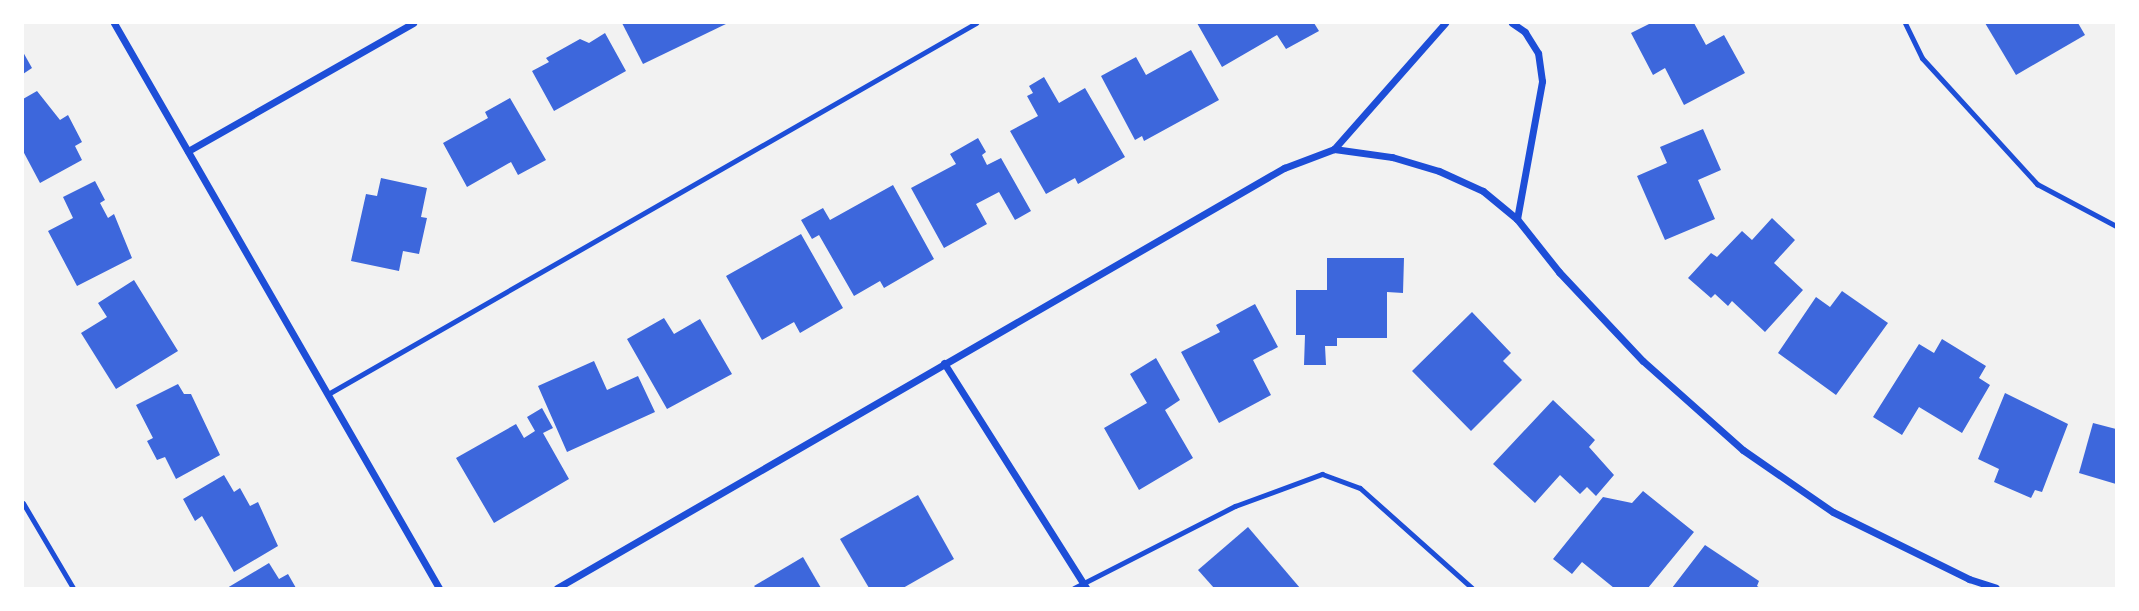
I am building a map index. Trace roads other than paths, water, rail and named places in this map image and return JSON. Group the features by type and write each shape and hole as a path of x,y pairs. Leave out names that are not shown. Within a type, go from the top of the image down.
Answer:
{"street":[{"path":"114,23 439,588"},
{"path":"188,151 412,23"},
{"path":"557,588 1284,168 1334,149 1446,23"},
{"path":"1512,23 1525,32 1538,53 1542,81 1517,219"},
{"path":"1334,149 1392,157 1439,171 1483,191 1517,219 1559,272 1643,361 1744,450 1833,512 1969,579 1996,588"},
{"path":"944,363 1085,586"}],"lane":[{"path":"328,394 976,23"},
{"path":"1905,23 1922,58 2037,184 2116,226"},
{"path":"1074,588 1085,586 1235,506 1322,474 1360,488 1472,588"},
{"path":"23,503 73,588"}]}
